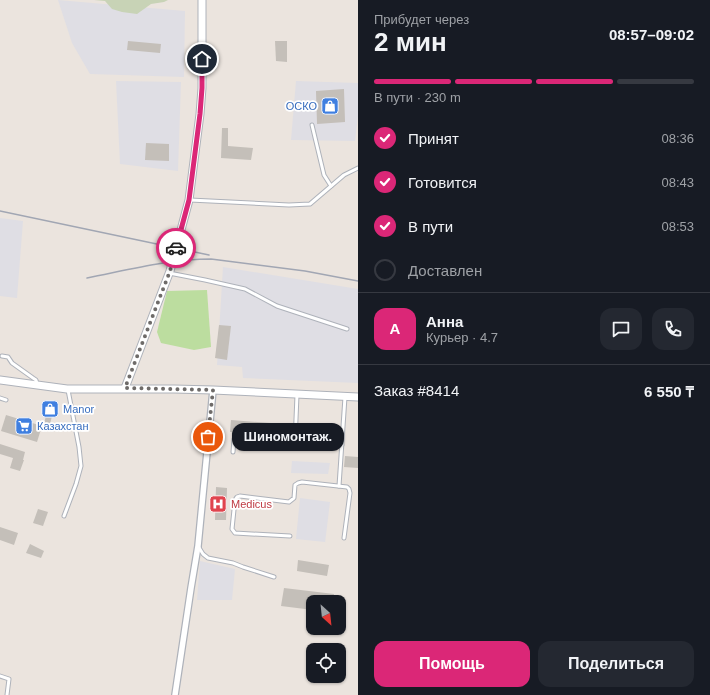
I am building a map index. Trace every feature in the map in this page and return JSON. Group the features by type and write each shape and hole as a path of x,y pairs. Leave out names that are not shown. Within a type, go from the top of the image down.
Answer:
{"street":[{"path":"125,388 169,274 189,200 202,94 202,0"},
{"path":"0,380 68,389 125,388 213,390 358,397"},
{"path":"175,695 198,546 213,390"}],"lane":[{"path":"312,125 324,175 331,186"},
{"path":"189,200 289,205 310,204 344,175 358,168"},
{"path":"169,274 245,289 277,306 348,329"},
{"path":"2,356 8,357 12,363 36,380 38,385"},
{"path":"64,516 81,466 68,389"},
{"path":"294,443 297,394"},
{"path":"339,486 345,397"},
{"path":"0,398 6,400"},
{"path":"233,452 234,439 342,445"},
{"path":"290,536 236,533 233,531 235,500 237,497 240,496 289,502 294,498 295,486 298,483 302,482 347,487 350,493 344,538"},
{"path":"198,546 203,554 208,558 233,563 274,577"},
{"path":"0,676 8,678 9,680 7,695"}],"shaded area":[{"path":"58,0 185,11 184,77 90,74 72,43"},
{"path":"116,81 181,82 178,171 120,164"},
{"path":"296,81 358,83 358,116 355,141 291,140"},
{"path":"0,218 23,221 17,298 0,296"},
{"path":"223,267 358,289 358,383 243,378 242,367 217,365"},
{"path":"292,461 330,463 328,474 291,473"},
{"path":"300,498 330,502 325,543 296,539"},
{"path":"200,561 235,569 232,600 197,600"}],"green space":[{"path":"94,0 168,0 151,4 137,14 112,9 105,1"},
{"path":"207,290 211,347 194,350 161,343 157,332 167,291"}],"building":[{"path":"128,41 161,44 160,53 127,50"},
{"path":"275,41 287,41 287,62 276,61"},
{"name":"ОСКО","path":"344,89 345,122 317,124 316,91"},
{"path":"222,128 228,128 228,146 253,148 251,160 221,158"},
{"path":"146,143 169,144 169,161 145,160"},
{"path":"219,325 231,326 227,360 215,358"},
{"path":"50,402 55,404 50,424 44,423"},
{"path":"6,415 42,426 37,442 1,431"},
{"path":"231,420 271,423 270,434 230,432"},
{"path":"306,424 340,426 339,437 305,435"},
{"path":"0,444 25,452 20,471 10,468 13,458 0,454"},
{"path":"345,456 358,457 358,468 344,467"},
{"name":"Medicus","path":"216,487 227,488 226,520 215,520"},
{"path":"38,509 48,512 43,526 33,523"},
{"path":"0,527 18,533 14,545 0,540"},
{"path":"30,544 44,551 41,558 26,553"},
{"path":"298,560 329,565 327,576 297,571"},
{"path":"284,588 334,594 306,595 306,609 281,606"}],"railway":[{"path":"0,211 209,255"},
{"path":"87,278 165,263 196,259 211,259 305,271 358,281"}],"way so far":[{"path":"176,248 170,271 125,388 213,390 208,437"}],"place":[{"name":"ОСКО","path":"330,106"},
{"name":"Manor","path":"50,409"},
{"name":"Казахстан","path":"24,426"},
{"name":"Шиномонтаж.","path":"208,437"},
{"name":"Medicus","path":"218,504"}],"route":[{"path":"176,248 189,200 200,114 202,59"}]}
